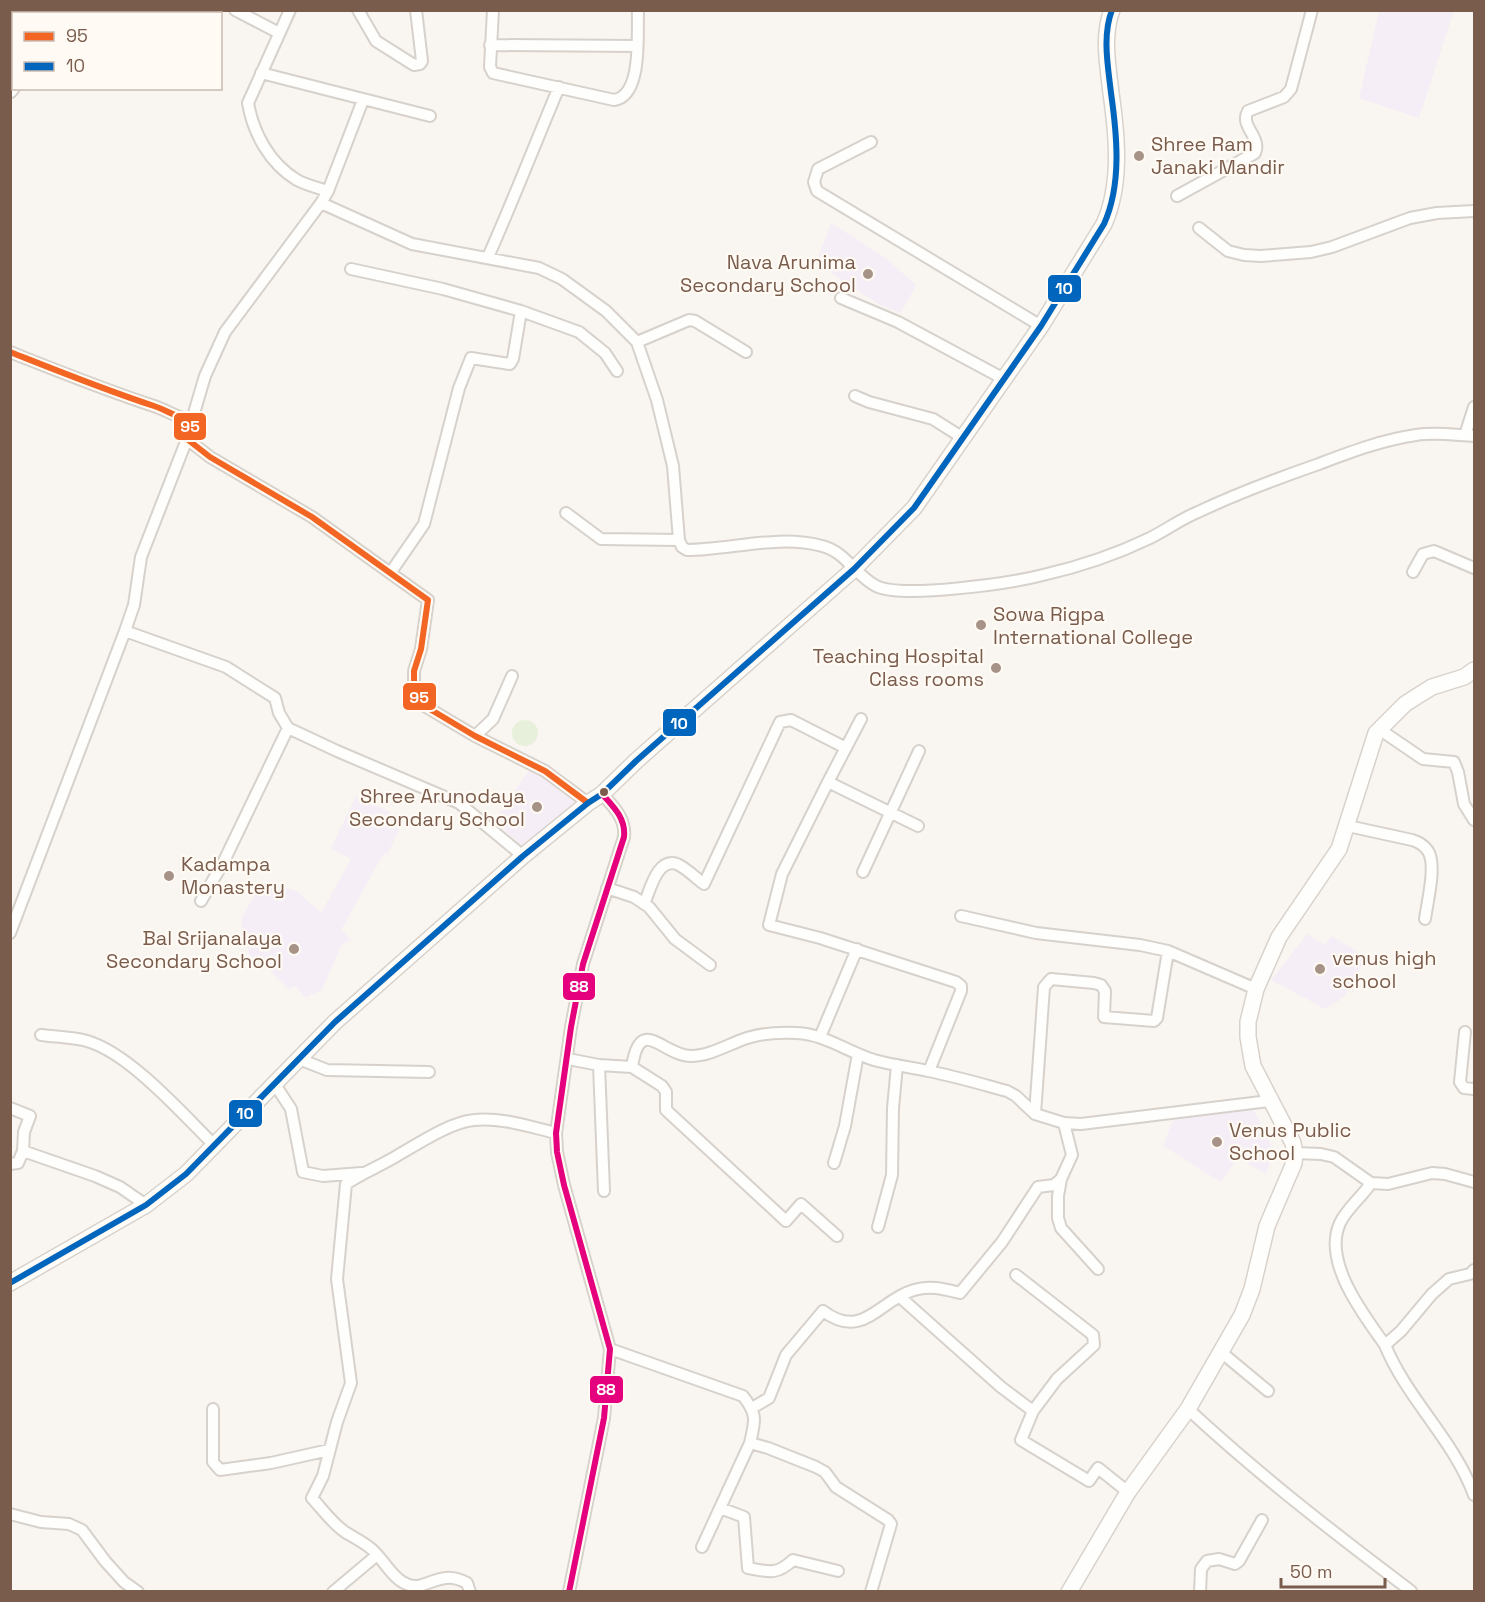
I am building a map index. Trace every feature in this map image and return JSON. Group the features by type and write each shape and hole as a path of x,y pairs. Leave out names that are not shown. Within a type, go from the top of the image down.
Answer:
{"main road":[{"path":"10,1283 146,1205 186,1174 335,1022 523,856 602,794 636,760 854,569 914,508 1041,326 1104,224 1110,210 1116,177 1107,44 1112,10"},
{"path":"1069,1592 1128,1492 1188,1408 1248,1302 1267,1226 1293,1163 1295,1153 1293,1143 1269,1101 1253,1066 1249,1051 1248,1022 1256,989 1279,937 1339,849 1348,826 1371,742 1379,729 1419,694 1474,671"}],"street":[{"path":"235,10 279,33"},
{"path":"290,10 248,103 255,133 273,159 297,180 328,191"},
{"path":"358,10 376,41 414,65 422,62 416,10"},
{"path":"493,10 490,45 490,67 493,73 614,100 621,99 635,76 638,10"},
{"path":"1177,196 1255,153 1257,141 1245,116 1248,111 1284,97 1291,89 1312,10"},
{"path":"490,45 637,46"},
{"path":"261,73 430,116"},
{"path":"488,257 524,176 529,158 559,87"},
{"path":"10,933 125,631 134,605 141,557 187,439 205,376 225,332 328,191 363,100"},
{"path":"871,142 818,168 814,182 817,191 1041,326"},
{"path":"321,203 412,244 538,268 562,279 606,311 638,342 657,400 673,466 679,540 682,547 687,550 756,543 801,543 823,546 842,554 854,569 876,586 888,589 923,590 995,585 1043,575 1115,552 1265,482 1358,450 1416,435 1450,433 1470,435 1474,407"},
{"path":"1199,228 1228,251 1261,256 1311,252 1332,247 1410,218 1437,213 1474,211"},
{"path":"351,269 443,289 522,310 579,332 605,353 617,371"},
{"path":"841,298 898,322 1004,379"},
{"path":"391,572 424,524 459,388 471,358 510,364 513,359 522,310"},
{"path":"638,342 689,320 695,321 746,352"},
{"path":"10,352 166,410 177,418 192,420"},
{"path":"855,396 933,419 963,438"},
{"path":"187,439 210,457 312,517 428,600 421,649 414,671 414,685 423,705 475,736 545,771 588,803"},
{"path":"566,513 601,539 679,540"},
{"path":"1413,572 1422,554 1434,551 1474,568"},
{"path":"125,631 226,667 275,698 279,713 288,728 459,803 523,856"},
{"path":"475,736 493,719 512,676"},
{"path":"861,719 782,874 769,925 857,949 956,982 961,986 929,1071"},
{"path":"644,904 660,868 667,864 676,864 704,884 780,722 791,720 846,748"},
{"path":"201,902 224,861 288,728"},
{"path":"1379,729 1423,759 1454,762 1458,771 1464,804 1474,820"},
{"path":"863,872 919,751"},
{"path":"828,782 918,826"},
{"path":"569,1592 604,1418 610,1349 564,1185 557,1152 556,1133 583,964 624,837 625,829 618,810 602,794"},
{"path":"1348,826 1412,840 1421,843 1429,852 1432,866 1425,920"},
{"path":"607,888 634,897 644,904 675,939 710,965"},
{"path":"961,916 1036,933 1140,945 1168,951 1256,989"},
{"path":"819,1037 857,949"},
{"path":"1035,1114 1046,982 1051,979 1101,985 1105,991 1104,1017 1154,1021 1157,1018 1168,951"},
{"path":"1465,1032 1460,1082 1464,1088 1474,1089"},
{"path":"632,1066 634,1050 644,1039 655,1040 677,1053 689,1056 702,1055 763,1034 800,1033 819,1037 858,1054 897,1065 1007,1091 1016,1096 1035,1114 1064,1123 1106,1122 1269,1101"},
{"path":"41,1035 87,1041 102,1047 146,1077 214,1145"},
{"path":"834,1163 845,1126 858,1054"},
{"path":"299,1059 327,1070 429,1072"},
{"path":"568,1059 599,1065 632,1066 662,1086 666,1092 666,1110 786,1221 801,1204 837,1236"},
{"path":"599,1065 604,1191"},
{"path":"878,1227 892,1175 893,1108 897,1065"},
{"path":"274,1083 291,1109 303,1172 323,1176 362,1173"},
{"path":"10,1108 30,1116 24,1132 23,1151 18,1163 10,1164"},
{"path":"470,1592 467,1583 458,1578 446,1577 415,1586 399,1580 370,1547 345,1532 312,1498 323,1476 337,1422 351,1383 337,1279 346,1184 432,1135 472,1119 500,1120 556,1133"},
{"path":"1064,1123 1072,1155 1061,1179 1058,1209 1061,1228 1098,1269"},
{"path":"23,1151 95,1176 120,1187 146,1205"},
{"path":"1295,1153 1334,1157 1371,1183 1388,1184 1432,1173 1474,1182"},
{"path":"752,1408 769,1398 786,1355 823,1311 834,1320 843,1323 862,1320 912,1290 933,1287 960,1293 1002,1242 1038,1187 1054,1185 1061,1179"},
{"path":"1371,1183 1340,1222 1336,1233 1335,1250 1339,1265 1354,1298 1385,1345 1394,1365 1460,1461 1474,1496"},
{"path":"1385,1345 1449,1279 1470,1274 1474,1270"},
{"path":"1016,1275 1093,1335 1095,1340 1094,1345 1058,1379 1033,1411 1021,1440 1089,1481 1098,1468 1128,1492"},
{"path":"900,1297 1000,1387 1033,1411"},
{"path":"610,1349 729,1390 743,1396 752,1408 755,1419 750,1443 702,1547"},
{"path":"1221,1352 1268,1391"},
{"path":"1188,1408 1221,1439 1335,1534 1411,1591"},
{"path":"213,1409 213,1462 220,1470 271,1463 330,1450"},
{"path":"750,1443 768,1448 825,1472 836,1487 888,1520 891,1524 871,1592"},
{"path":"720,1508 744,1516 748,1568 777,1571 793,1560 838,1571"},
{"path":"10,1514 41,1522 69,1524 82,1530 124,1582 138,1592"},
{"path":"1200,1592 1201,1569 1207,1561 1219,1558 1235,1564 1262,1520"},
{"path":"333,1592 377,1555"}],"shaded area":[{"path":"1379,11 1454,11 1419,118 1359,98"},
{"name":"Nava Arunima Secondary School","path":"831,223 887,259 916,285 901,313 880,305 816,263"},
{"name":"Shree Arunodaya Secondary School","path":"532,766 576,800 528,851 494,821"},
{"name":"Bal Srijanalaya Secondary School","path":"356,796 404,819 387,855 384,853 341,930 351,940 342,944 322,990 307,997 314,1006 295,986 288,989 249,954 241,920 261,882 297,891 321,913 351,859 331,848"},
{"name":"venus high school","path":"1307,934 1324,945 1332,936 1366,957 1343,998 1325,1009 1271,980"},
{"name":"Venus Public School","path":"1252,1107 1274,1151 1266,1174 1238,1158 1221,1182 1163,1146 1174,1117"}],"green space":[{"path":"525,720 535,723 538,733 535,743 525,746 515,743 512,733 515,723"}],"transit line":[{"name":"10","path":"10,1283 146,1205 186,1174 335,1022 523,856 602,794 636,761 854,569 914,508 1041,326 1104,224 1110,209 1116,176 1115,126 1107,51 1107,30 1112,10"},
{"name":"95","path":"10,352 192,420 187,439 210,457 312,517 428,600 421,649 414,671 414,685 423,705 475,736 545,771 588,803"},
{"name":"88","path":"569,1592 604,1418 610,1349 564,1185 557,1152 556,1133 571,1027 583,964 624,837 621,819 602,794"}],"place":[{"name":"Shree Ram Janaki Mandir","path":"1139,156"},
{"name":"Nava Arunima Secondary School","path":"868,274"},
{"name":"Sowa Rigpa International College","path":"981,625"},
{"name":"Teaching Hospital Class rooms","path":"996,668"},
{"name":"Shree Arunodaya Secondary School","path":"537,807"},
{"name":"Kadampa Monastery","path":"169,876"},
{"name":"Bal Srijanalaya Secondary School","path":"294,949"},
{"name":"venus high school","path":"1320,969"},
{"name":"Venus Public School","path":"1217,1142"}]}
